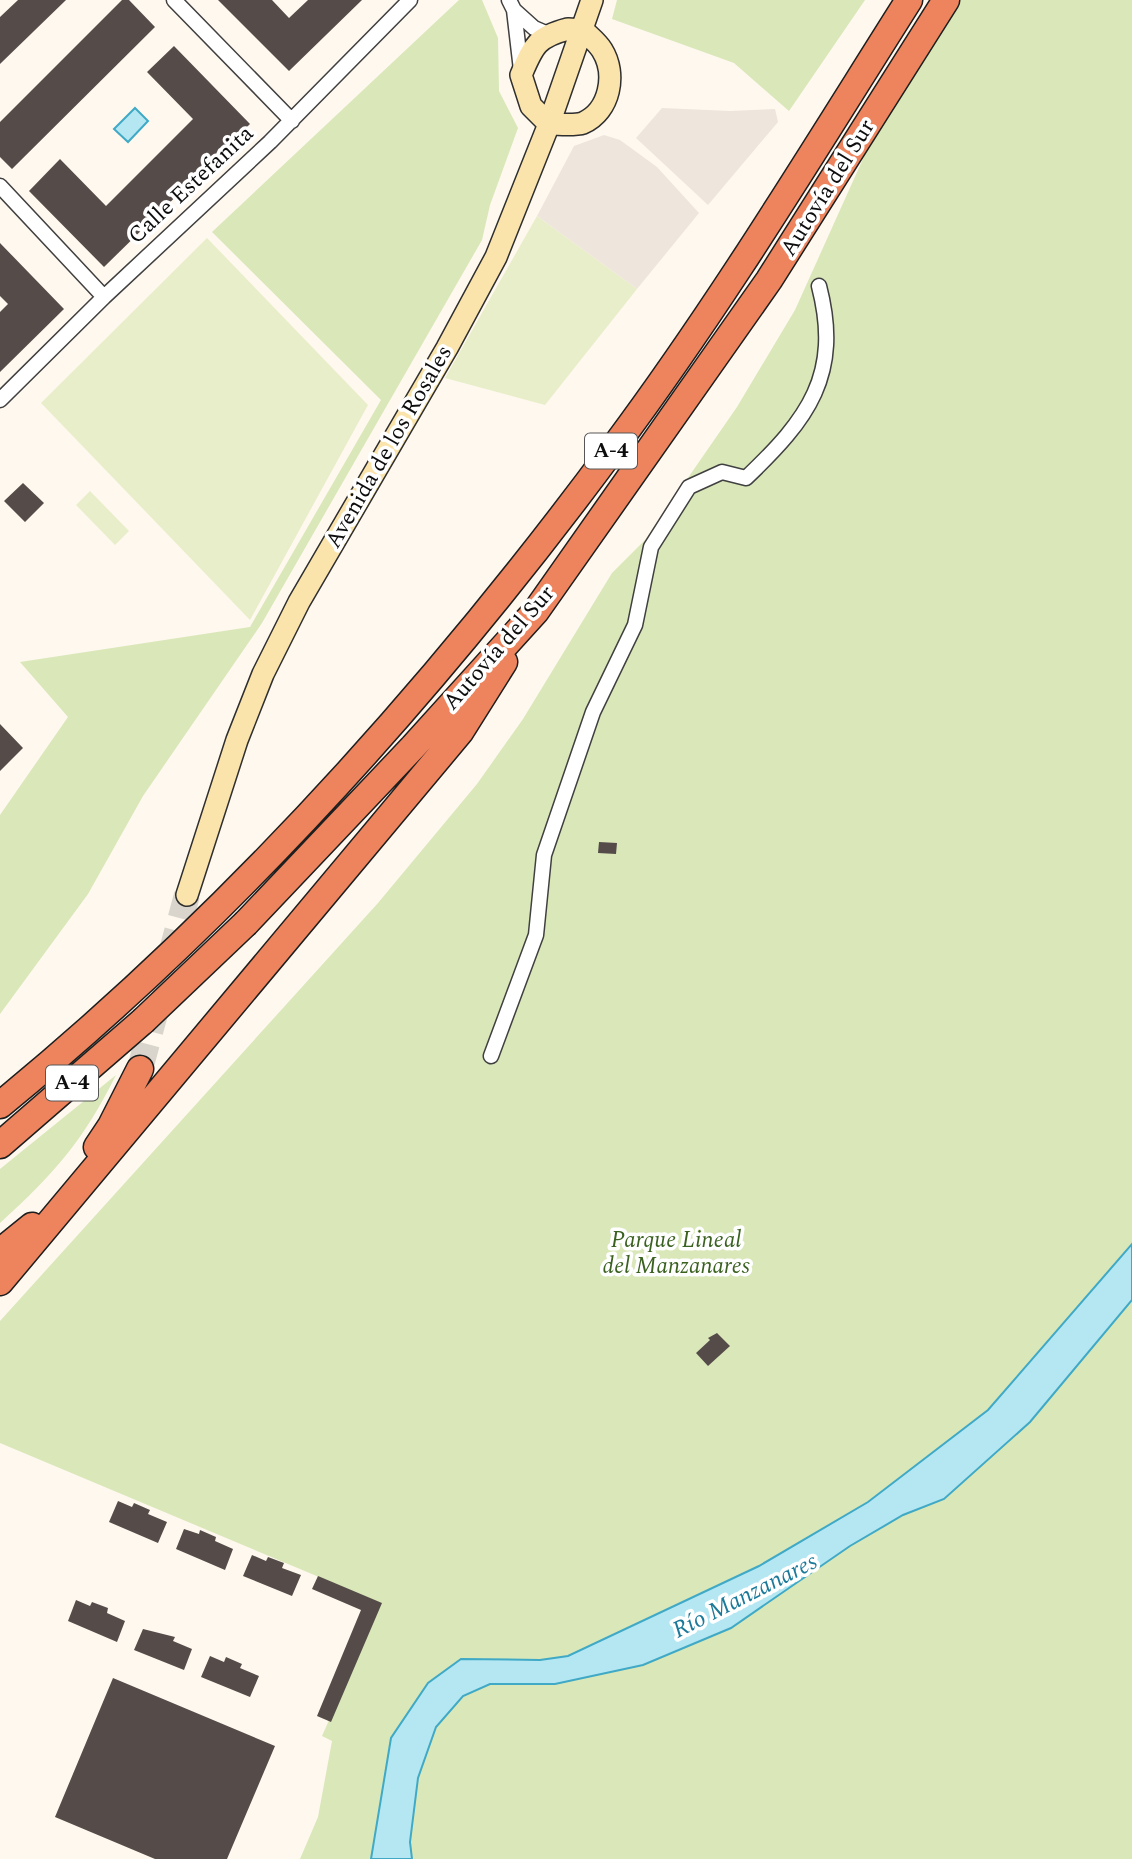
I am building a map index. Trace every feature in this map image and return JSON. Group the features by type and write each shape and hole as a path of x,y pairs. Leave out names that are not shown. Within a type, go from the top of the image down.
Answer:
{"highway":[{"name":"Autovía del Sur","path":"0,1105 129,993 261,863 456,648 618,443 755,242 909,0"},
{"name":"Autovía del Sur","path":"0,1145 143,1021 246,923 537,611 769,280 946,0"},
{"path":"0,1282 460,732 537,611"},
{"path":"0,1265 89,1158 111,1126 140,1069"},
{"path":"0,1252 36,1222"}],"street":[{"path":"174,0 292,121"},
{"name":"Calle Estefanita","path":"0,400 104,297 292,121 410,0"},
{"name":"Avenida de los Rosales","path":"187,895 237,740 263,674 299,602 447,348 496,257 550,124 592,0"},
{"path":"511,5 534,29 548,34"},
{"path":"511,5 521,75 531,107 550,124 581,124 598,112 609,93 610,71 604,53 583,30 568,29 548,34 533,46 521,75"},
{"path":"0,186 104,297"},
{"path":"491,1056 536,935 544,855 593,712 635,625 651,547 689,487 722,472 746,478 783,443 807,406 822,380 827,321 818,286"}],"green space":[{"path":"459,0 482,0 498,38 499,91 518,128 490,205 482,240 262,623 143,796 88,894 0,1014 0,815 68,717 20,662 250,627 381,400 212,232"},
{"path":"617,0 865,0 789,111 734,63 612,19"},
{"name":"Parque Lineal del Manzanares","path":"955,0 1132,0 1132,1859 300,1859 318,1817 332,1741 322,1736 381,1603 0,1443 0,1321 378,903 477,784 523,719 612,573 645,540 737,407 795,310 867,150"},
{"path":"537,216 637,289 545,405 445,378"},
{"path":"207,238 368,405 250,620 41,403"},
{"path":"90,491 129,531 115,545 76,505"},
{"path":"116,1075 92,1119 66,1155 37,1188 0,1223 0,1169"}],"shaded area":[{"path":"662,108 730,111 775,109 778,122 708,205 636,138"},
{"path":"604,135 620,140 657,167 699,213 637,289 537,216 574,146"}],"water":[{"path":"135,108 148,121 128,142 114,129"},
{"name":"Río Manzanares","path":"1132,1244 1132,1300 1030,1422 944,1499 903,1515 850,1546 731,1628 643,1665 555,1684 490,1684 463,1696 436,1727 418,1778 410,1842 412,1859 371,1859 391,1738 428,1683 461,1659 540,1660 568,1656 759,1566 868,1502 988,1410"}],"building":[{"path":"18,0 66,0 0,64 0,17"},
{"path":"122,0 129,0 155,27 12,169 0,157 0,122"},
{"path":"218,0 272,0 289,18 308,0 362,0 289,71"},
{"path":"174,46 250,124 104,267 29,191 60,159 106,206 193,119 147,72"},
{"path":"0,243 64,309 0,372 0,312 8,304 0,296"},
{"path":"23,483 44,503 25,522 4,501"},
{"path":"0,724 23,748 0,771"},
{"path":"599,842 617,843 616,854 598,853"},
{"path":"717,1333 730,1346 708,1366 696,1353 710,1340 708,1338"},
{"path":"118,1501 132,1507 134,1503 150,1510 148,1514 167,1522 158,1543 109,1522"},
{"path":"184,1529 199,1534 200,1530 233,1549 225,1570 176,1549"},
{"path":"252,1555 266,1561 268,1557 284,1563 282,1568 301,1575 292,1596 243,1576"},
{"path":"318,1576 382,1603 331,1722 317,1716 361,1610 312,1589"},
{"path":"76,1600 90,1606 92,1602 108,1608 107,1613 125,1621 117,1642 68,1621"},
{"path":"143,1629 175,1637 173,1641 192,1649 184,1670 134,1650"},
{"path":"210,1656 224,1662 226,1657 242,1664 240,1668 259,1676 250,1697 201,1677"},
{"path":"113,1678 275,1746 227,1859 155,1859 55,1817"}],"tunnel":[{"path":"140,1069 187,895"}]}
